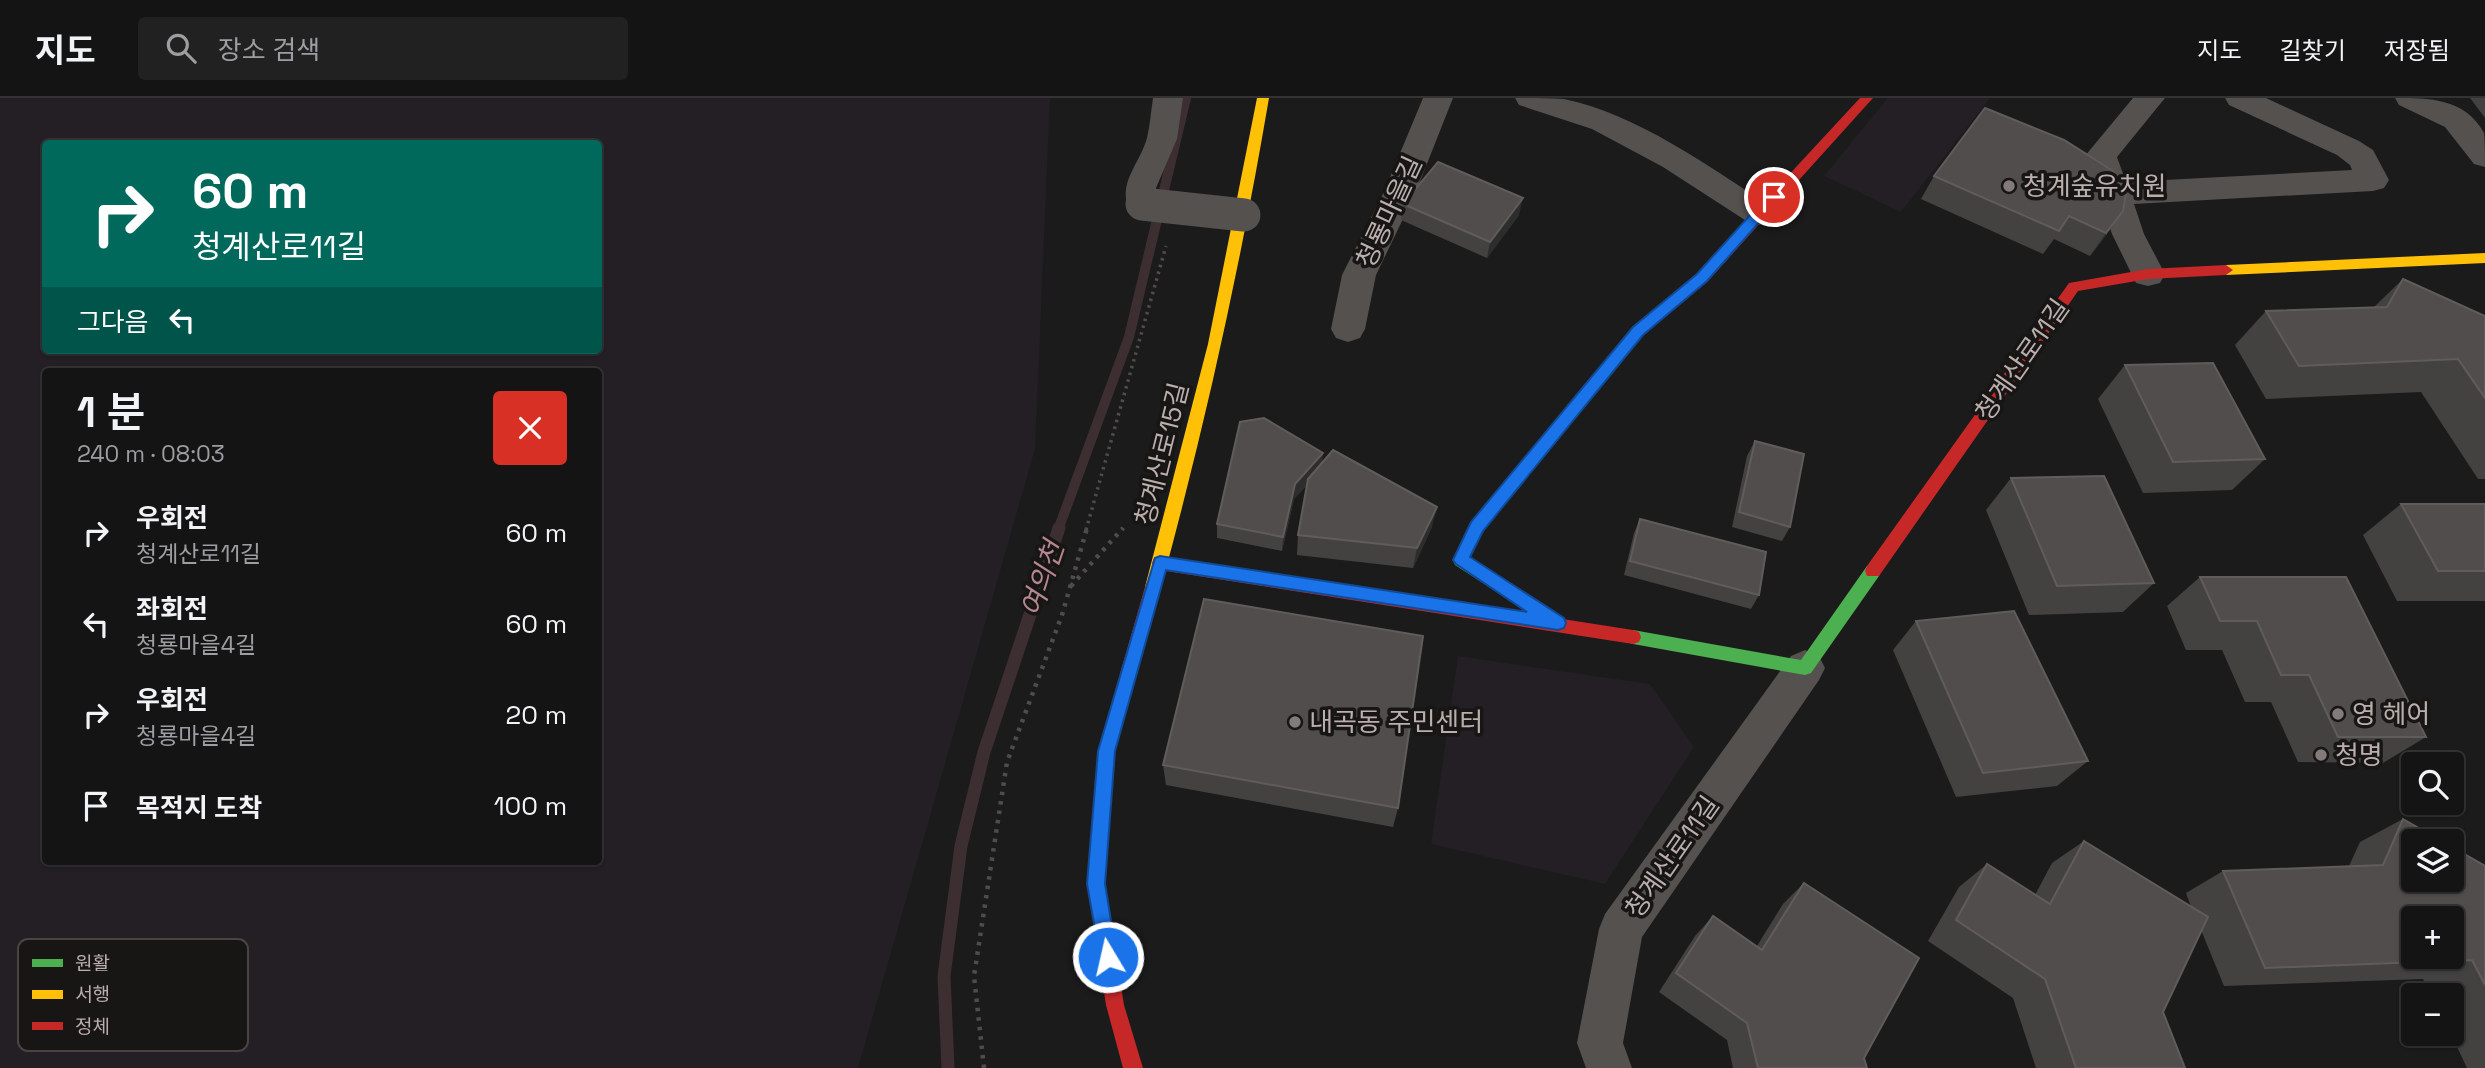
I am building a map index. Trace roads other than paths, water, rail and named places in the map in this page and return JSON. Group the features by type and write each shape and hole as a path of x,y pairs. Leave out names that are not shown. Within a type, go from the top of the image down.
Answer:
{"street":[{"path":"1168,98 1162,139 1140,188 1142,204 1244,215"},
{"name":"청계산로15길","path":"1133,1068 1115,1005 1096,884 1106,751 1160,563 1244,215 1263,98"},
{"name":"청룡마을길","path":"1348,329 1359,275 1399,194 1438,98"},
{"path":"1531,98 1603,121 1674,159 1759,214"},
{"path":"1603,121 1627,98"},
{"path":"1558,623 1461,560 1477,527 1638,331 1702,278 1867,98"},
{"path":"2148,274 2129,234 2101,156 2150,98"},
{"path":"2114,194 2373,180 2362,158 2348,148 2240,98"},
{"path":"2410,98 2456,120 2485,156"},
{"name":"청계산로11길","path":"1609,1068 1600,1043 1621,929 2074,287 2148,274 2485,258"},
{"path":"1160,563 1558,623 1805,668"}],"waterway":[{"name":"여의천","path":"1058,530 1129,337 1186,98"},
{"name":"여의천","path":"948,1068 944,976 961,846 984,752 1059,528"}],"place":[{"name":"청계숲유치원","path":"2009,186"},
{"name":"영 헤어","path":"2338,714"},
{"name":"내곡동 주민센터","path":"1295,722"},
{"name":"청명","path":"2321,755"}]}
